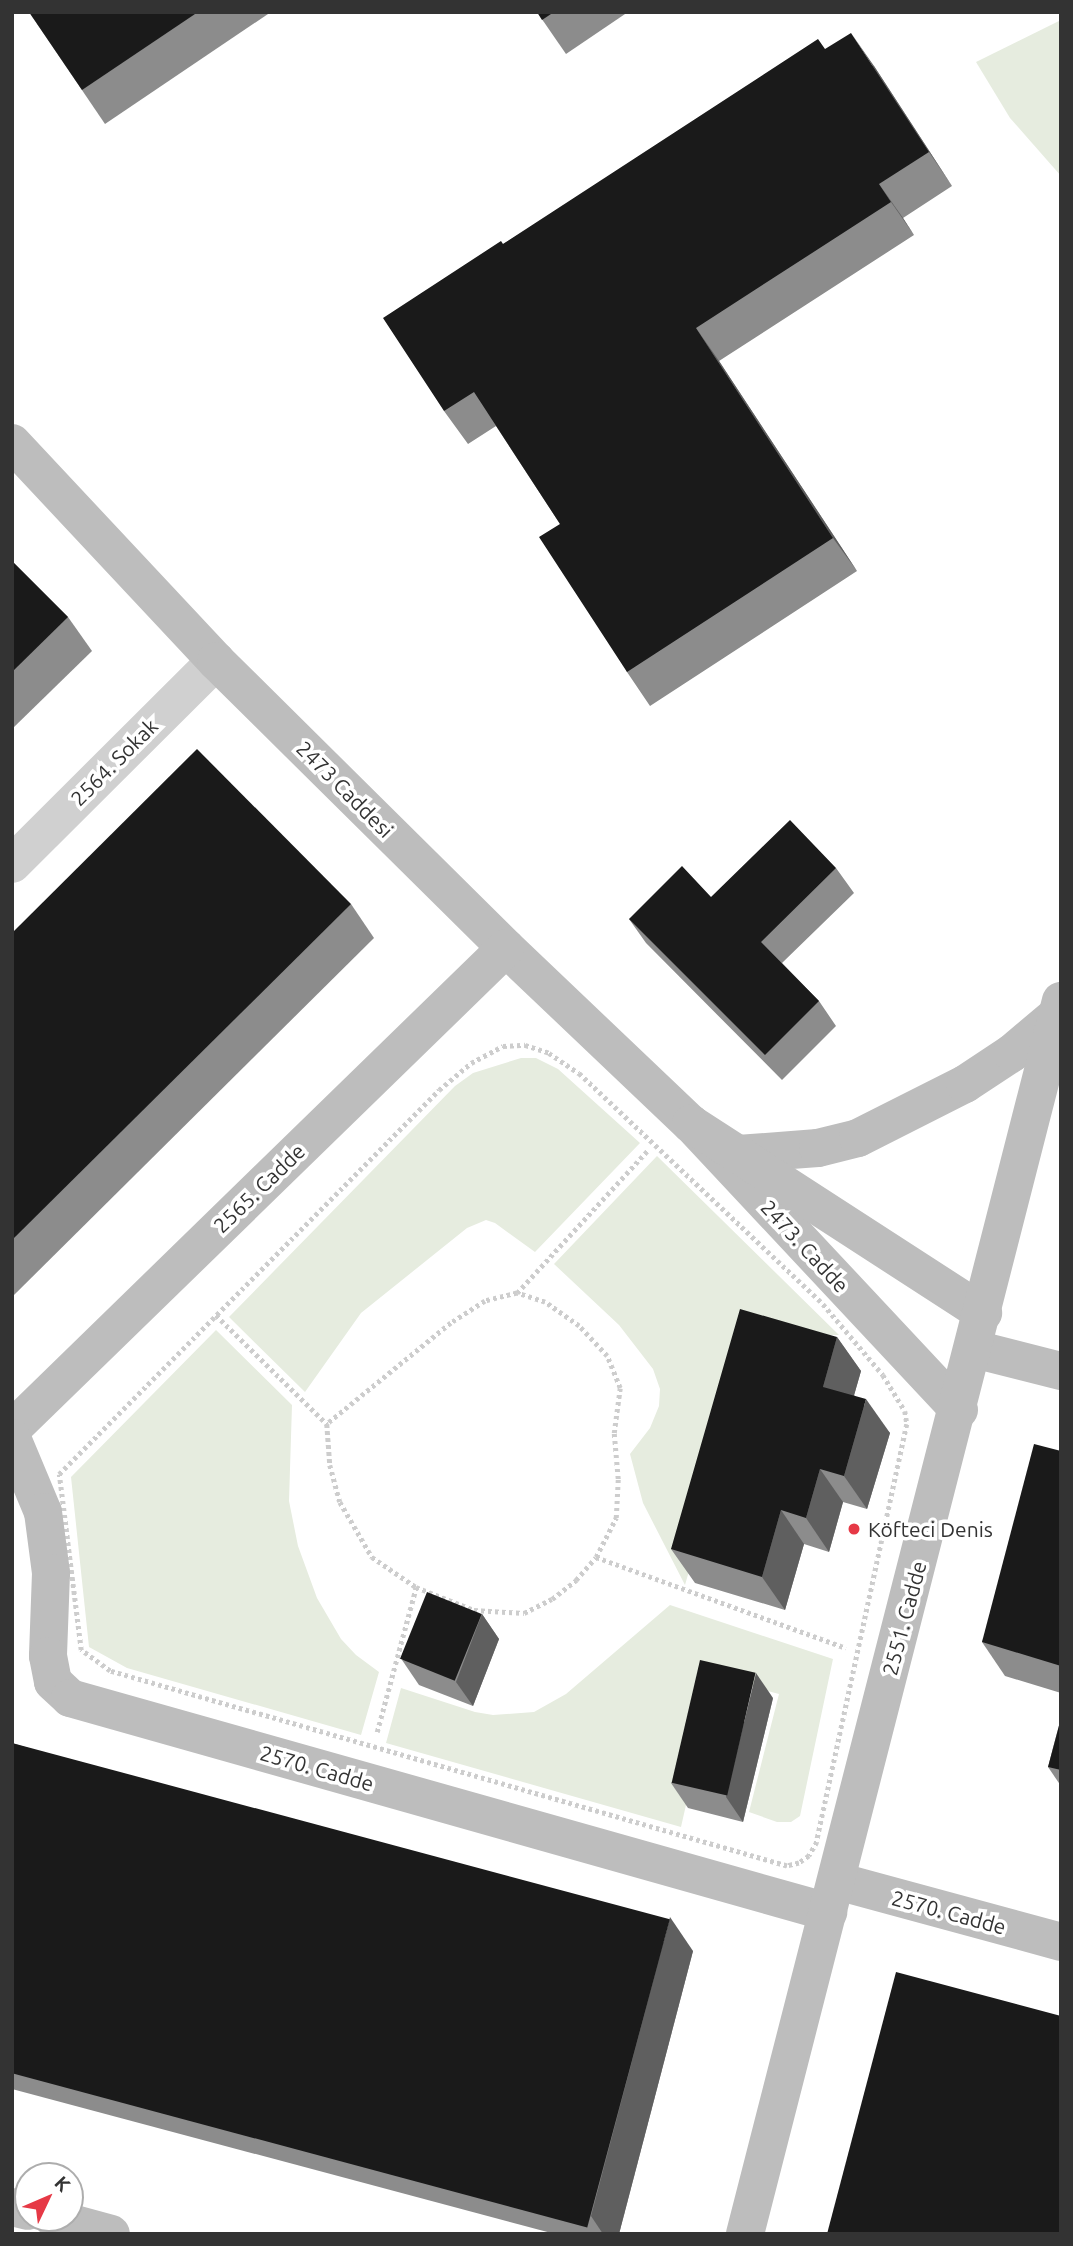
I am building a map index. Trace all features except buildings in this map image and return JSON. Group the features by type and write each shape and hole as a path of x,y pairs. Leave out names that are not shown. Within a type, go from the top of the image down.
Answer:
{"street":[{"name":"2473 Caddesi","path":"12,443 216,661 506,948 691,1124"},
{"name":"2564. Sokak","path":"12,863 216,661"},
{"name":"2565. Cadde","path":"12,1429 506,948"},
{"path":"738,1154 818,1148 858,1138 964,1084 1013,1053 1059,1008"},
{"name":"2551. Cadde","path":"746,2234 832,1897 875,1660 959,1410 1059,1008"},
{"name":"2473. Cadde","path":"691,1124 983,1313"},
{"name":"2473. Cadde","path":"691,1124 959,1410"},
{"path":"974,1349 1061,1371"},
{"name":"2570. Cadde","path":"12,1438 43,1512 51,1573 48,1656 53,1682 70,1698 832,1897 1061,1942"},
{"path":"84,2227 111,2234"}],"path":[{"path":"525,1045 549,1053 579,1073 654,1144 823,1304 883,1375 905,1411 906,1424 875,1660 817,1842 809,1856 787,1866 110,1671 81,1650 59,1475 439,1090 471,1063 503,1046 525,1045"},
{"path":"517,1293 654,1144"},
{"path":"216,1315 327,1424 330,1465 340,1502 372,1557 416,1587 474,1610 524,1613 552,1599 576,1580 596,1557 616,1518 618,1479 614,1433 620,1388 607,1356 579,1326 545,1302 517,1293 485,1301 451,1323 327,1424"},
{"path":"596,1557 875,1660"},
{"path":"373,1746 416,1587"}],"shaded area":[{"path":"1061,20 1061,176 1010,118 976,62"},
{"path":"521,1058 536,1058 558,1069 640,1143 535,1252 495,1223 486,1220 467,1228 361,1313 305,1392 229,1317 455,1086 473,1073"},
{"path":"657,1156 839,1335 757,1335 685,1585 643,1503 630,1454 650,1428 659,1406 660,1389 653,1369 619,1325 554,1264"},
{"path":"216,1330 292,1405 289,1501 298,1546 317,1598 341,1639 356,1655 379,1672 361,1735 127,1668 89,1647 71,1477"},
{"path":"670,1605 833,1659 800,1816 791,1822 777,1822 749,1812 779,1694 715,1677 681,1827 386,1743 401,1688 475,1712 493,1715 534,1712 566,1694"}],"place":[{"name":"Köfteci Denis","path":"854,1529"}]}
